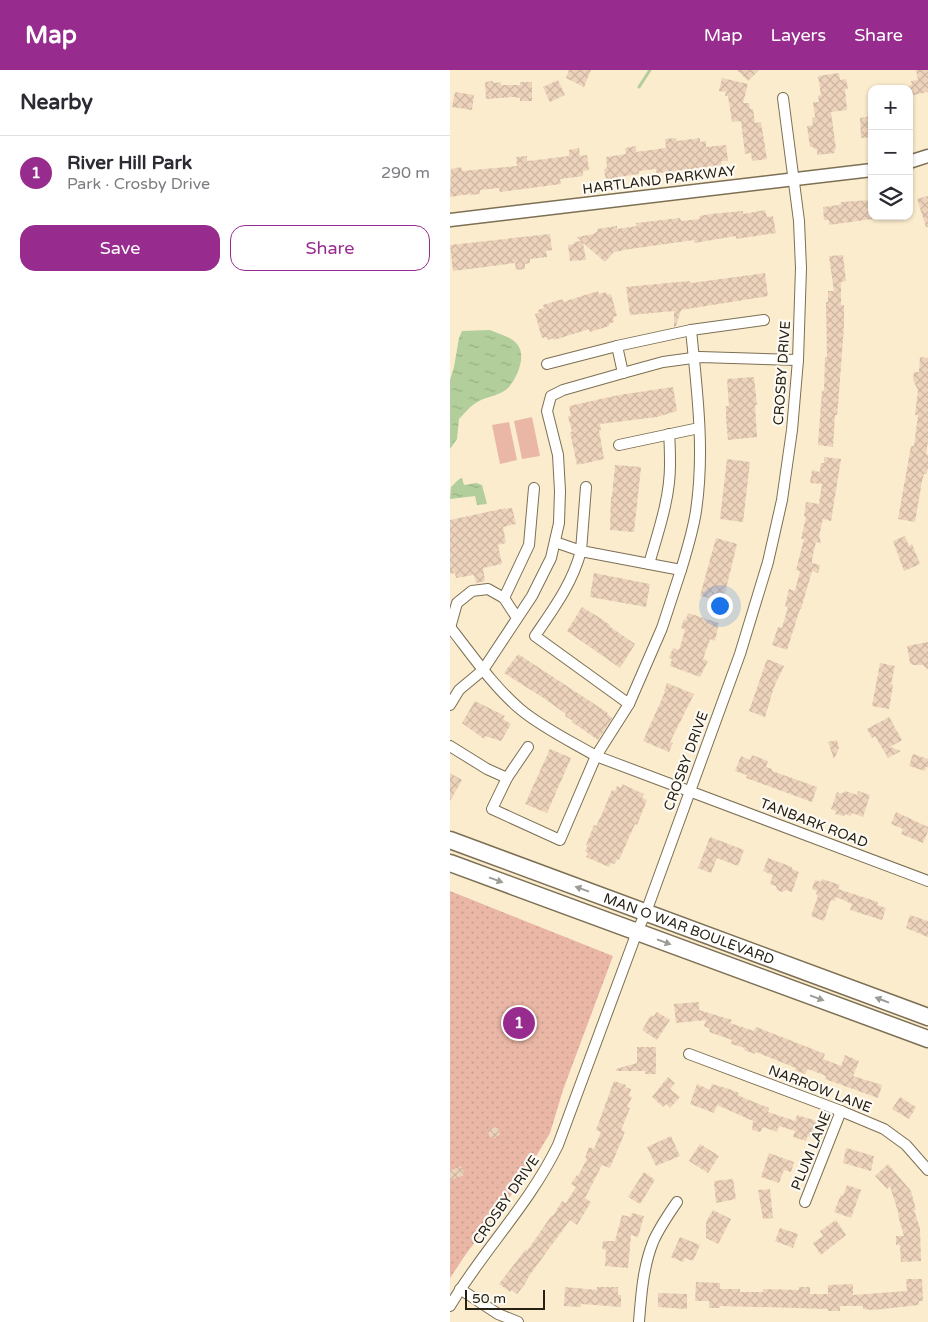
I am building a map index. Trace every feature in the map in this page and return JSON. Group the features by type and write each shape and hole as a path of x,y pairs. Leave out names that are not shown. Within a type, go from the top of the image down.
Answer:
{"main road":[{"name":"MAN O WAR BOULEVARD","path":"450,840 928,1017"},
{"name":"MAN O WAR BOULEVARD","path":"450,863 928,1039"}],"street":[{"name":"CROSBY DRIVE","path":"450,1306 460,1289 530,1195 548,1166 558,1145 646,912 740,654 768,562 782,500 792,430 798,360 801,243 798,205 783,98"},
{"path":"913,161 928,156"},
{"name":"HARTLAND PARKWAY","path":"450,220 868,171"},
{"path":"547,364 617,346 692,330 764,320"},
{"path":"528,747 507,778 492,809 560,840 596,756 629,704 662,628 692,533 696,509 700,450 692,330"},
{"path":"617,346 623,373"},
{"path":"450,705 459,690 483,670 532,596 552,558 559,523 560,491 558,455 547,411 551,396 563,390 663,362 694,358 798,360"},
{"path":"619,445 699,428"},
{"path":"649,564 660,526 667,491 670,466 669,434"},
{"path":"586,487 582,551 576,572 535,636 629,704"},
{"path":"504,598 529,545 534,488"},
{"path":"555,542 582,551 681,570"},
{"path":"450,627 457,603 472,591 488,589 504,598 517,618"},
{"name":"TANBARK ROAD","path":"450,627 483,670 521,710 560,736 596,756 928,881"},
{"path":"450,746 487,769 507,778"},
{"name":"NARROW LANE","path":"689,1054 842,1111 884,1129 915,1153 928,1170"},
{"name":"PLUM LANE","path":"805,1202 842,1111"},
{"path":"639,1322 642,1292 653,1242 677,1202"},
{"path":"460,1289 498,1314 518,1322"}],"shaded area":[{"path":"532,417 540,456 522,459 514,421"},
{"path":"509,422 517,460 500,464 492,425"},
{"path":"450,891 613,956 563,1090 550,1133 519,1185 450,1278"}],"water":[{"path":"490,330 510,338 519,347 521,358 518,372 508,388 501,393 476,403 459,419 457,439 450,449 450,380 459,338 462,331"},
{"path":"462,478 464,485 476,483 482,485 487,504 477,505 475,496 450,499 451,487"}],"building":[{"path":"569,70 591,70 584,87 566,78"},
{"path":"737,70 759,70 748,81"},
{"path":"916,70 928,70 928,92 913,95 911,81 918,80"},
{"path":"839,73 840,80 846,79 848,89 845,89 847,110 831,112 835,153 817,155 817,149 810,147 807,126 813,125 812,118 815,117 813,102 819,102 818,96 821,95 818,76"},
{"path":"722,78 748,84 743,103 749,103 750,109 753,109 755,123 761,122 767,159 752,161 751,153 745,154 741,121 732,122 728,96 725,96 726,92 719,91"},
{"path":"558,80 565,95 550,102 543,87"},
{"path":"493,81 493,83 501,82 501,85 520,85 520,82 532,82 532,101 520,101 520,98 513,97 486,99 485,82"},
{"path":"455,92 474,95 472,110 452,107"},
{"path":"868,117 868,137 861,138 860,118"},
{"path":"676,138 677,141 700,138 700,142 706,141 706,147 726,145 728,161 721,161 722,165 669,172 656,173 656,169 639,171 639,174 606,181 604,169 607,168 606,157 626,154 625,148 636,146 636,152 666,148 665,139"},
{"path":"579,148 580,156 587,155 589,170 583,171 583,176 560,179 561,184 500,192 499,188 480,190 480,194 450,197 451,169 461,167 462,171 517,166 516,157 527,156 527,161 569,156 569,150"},
{"path":"928,196 928,227 926,227 917,199"},
{"path":"868,200 868,220 829,225 829,220 824,220 823,207 838,205 841,202"},
{"path":"765,210 767,217 773,216 776,233 736,239 736,236 694,243 694,240 630,249 614,252 605,262 583,243 586,260 570,261 568,245 581,241 577,237 594,234 597,232 597,229 617,226 617,229 637,226 636,223 680,218 681,221 700,219 699,216 711,214 743,211 743,214"},
{"path":"550,234 552,250 546,251 547,257 530,259 530,263 525,264 525,269 516,270 515,263 453,271 450,245"},
{"path":"843,255 846,281 841,282 841,305 844,305 844,326 833,447 818,445 822,390 824,391 825,357 827,357 826,302 828,302 828,291 834,291 829,256"},
{"path":"765,273 768,296 681,310 674,327 674,311 630,315 626,287 690,281 691,283"},
{"path":"598,291 599,294 606,292 607,295 611,294 617,316 613,317 614,322 609,324 609,326 590,332 589,329 554,340 553,338 548,340 547,337 542,338 535,314 539,313 538,310 544,308 543,305 563,299 564,302"},
{"path":"920,357 928,358 928,442 926,454 928,455 928,469 922,481 915,522 898,519 911,446 914,446 918,415 915,415 918,390 913,380 914,372 919,372"},
{"path":"754,377 757,405 755,405 757,437 728,440 726,419 726,406 729,406 727,379"},
{"path":"673,387 677,411 657,417 600,424 601,430 599,430 604,459 577,465 570,432 572,432 568,416 571,416 569,406 619,395"},
{"path":"824,457 841,459 831,521 823,519 819,536 821,543 816,542 812,559 812,563 820,565 818,573 812,571 787,650 772,645 778,627 782,628 788,607 785,606 789,589 795,591 800,571 796,570 804,539 801,539 806,517 804,516 806,502 819,504 822,484 810,483 812,470 820,472 821,463 824,463"},
{"path":"727,459 750,462 743,522 720,519"},
{"path":"615,465 641,467 634,532 610,530 611,497"},
{"path":"512,508 516,524 503,527 506,543 498,545 502,564 483,568 485,581 476,583 474,575 456,578 455,573 450,574 450,520"},
{"path":"905,536 909,546 912,544 920,564 904,571 893,541"},
{"path":"716,538 737,544 723,601 700,596"},
{"path":"594,573 650,584 646,607 590,597"},
{"path":"582,607 635,644 620,668 567,631"},
{"path":"688,613 719,623 715,641 710,639 703,659 708,661 700,677 670,666 672,659 669,658 673,648 679,650 685,630 681,628"},
{"path":"928,642 928,670 923,665 912,665 907,646"},
{"path":"518,654 608,713 612,718 598,740 572,722 565,716 566,714 545,699 504,673"},
{"path":"767,659 784,666 774,687 765,717 749,711"},
{"path":"880,663 895,666 889,709 872,706"},
{"path":"667,683 694,694 670,742 673,743 669,752 643,741 665,692"},
{"path":"475,701 505,716 503,719 511,724 501,741 485,736 484,739 462,723"},
{"path":"889,717 902,740 890,747 901,751 888,758 875,736 872,738 867,729"},
{"path":"837,740 839,748 834,759 828,742"},
{"path":"550,749 571,758 547,813 525,804"},
{"path":"913,754 928,759 928,767 926,767 925,771 909,766"},
{"path":"752,755 768,761 766,767 772,769 772,771 817,787 812,802 746,778 747,775 735,771 741,756 750,760"},
{"path":"450,773 462,780 450,801"},
{"path":"622,784 644,794 642,798 647,800 637,825 635,824 619,860 617,859 615,864 611,863 609,867 586,857 588,853 585,851 594,825 596,826 612,790 615,791 617,786 621,788"},
{"path":"845,791 857,795 858,791 870,795 863,817 852,813 851,816 835,814 836,811 831,809 837,792 841,794"},
{"path":"896,812 928,827 923,843 901,834 903,829 891,824"},
{"path":"710,837 744,850 738,866 717,858 711,873 698,868"},
{"path":"768,858 792,867 792,869 799,872 792,892 786,890 782,892 777,890 776,886 770,884 773,875 763,871"},
{"path":"822,879 840,885 838,889 878,902 877,905 886,908 882,920 850,910 852,904 836,897 835,901 831,900 824,921 811,916 818,896 816,894 817,891 812,889 815,880 821,882"},
{"path":"910,915 928,921 928,937 906,928"},
{"path":"699,1002 699,1010 732,1020 730,1023 754,1031 756,1027 825,1054 823,1059 841,1066 845,1055 859,1061 853,1076 882,1085 878,1098 825,1079 826,1076 808,1069 805,1074 795,1070 796,1068 756,1052 755,1054 744,1050 745,1048 731,1044 732,1040 709,1032 710,1029 704,1026 706,1020 676,1023 674,1004"},
{"path":"657,1012 670,1020 657,1040 642,1030 651,1015 653,1017"},
{"path":"637,1047 656,1047 656,1074 645,1074 645,1071 616,1071 616,1069 637,1063"},
{"path":"668,1077 675,1083 670,1089 680,1097 670,1108 666,1104 663,1107 652,1097"},
{"path":"614,1081 631,1089 629,1096 632,1097 627,1107 630,1108 621,1130 625,1132 610,1168 602,1165 585,1198 591,1202 577,1225 570,1220 517,1294 511,1290 510,1292 499,1284 526,1249 527,1251 562,1201 566,1203 576,1187 571,1184 578,1176 587,1159 585,1158 589,1147 594,1149 601,1132 596,1130"},
{"path":"697,1084 710,1090 712,1084 729,1089 739,1093 738,1095 744,1098 769,1108 768,1112 795,1121 797,1115 817,1121 811,1137 808,1135 806,1141 793,1137 795,1131 779,1126 777,1132 763,1127 760,1132 752,1130 753,1121 717,1105 714,1113 690,1104"},
{"path":"900,1097 916,1107 909,1119 892,1109"},
{"path":"492,1127 498,1128 500,1134 496,1138 490,1137 488,1132"},
{"path":"671,1136 680,1156 656,1166 647,1147"},
{"path":"700,1144 719,1156 708,1173 689,1161"},
{"path":"846,1148 874,1156 871,1171 843,1163"},
{"path":"769,1153 794,1162 791,1172 784,1170 779,1183 761,1177"},
{"path":"888,1164 911,1191 916,1210 914,1210 920,1228 921,1261 901,1262 900,1245 896,1245 896,1236 904,1236 899,1215 890,1186 887,1189 875,1176"},
{"path":"461,1166 465,1175 450,1180 450,1171"},
{"path":"644,1172 655,1180 640,1204 628,1197"},
{"path":"733,1179 736,1199 716,1203 714,1181"},
{"path":"847,1185 861,1190 851,1218 834,1212"},
{"path":"770,1189 773,1218 763,1219 758,1190"},
{"path":"713,1210 731,1219 718,1244 706,1238 706,1222"},
{"path":"632,1213 644,1216 638,1237 631,1235 628,1268 605,1266 606,1250 602,1249 603,1241 615,1241 622,1215 631,1217"},
{"path":"836,1220 846,1235 821,1255 813,1243 823,1236 820,1231"},
{"path":"780,1228 798,1234 793,1248 775,1241"},
{"path":"680,1237 700,1245 693,1261 685,1258 683,1262 671,1257"},
{"path":"906,1279 922,1279 923,1301 919,1301 919,1305 873,1310 863,1309 863,1306 840,1306 840,1311 828,1311 828,1309 720,1306 720,1308 709,1308 709,1301 695,1301 696,1282 720,1283 720,1289 740,1289 740,1292 763,1292 763,1289 799,1290 799,1287 810,1287 810,1294 828,1294 828,1285 853,1284 853,1295 907,1291"},
{"path":"565,1287 597,1290 597,1287 618,1287 618,1295 621,1295 621,1307 581,1304 581,1307 564,1306"},
{"path":"658,1293 687,1294 687,1309 658,1307"}],"waterway":[{"path":"639,87 650,70"}],"place":[{"name":"River Hill Park","path":"519,1023"}]}
